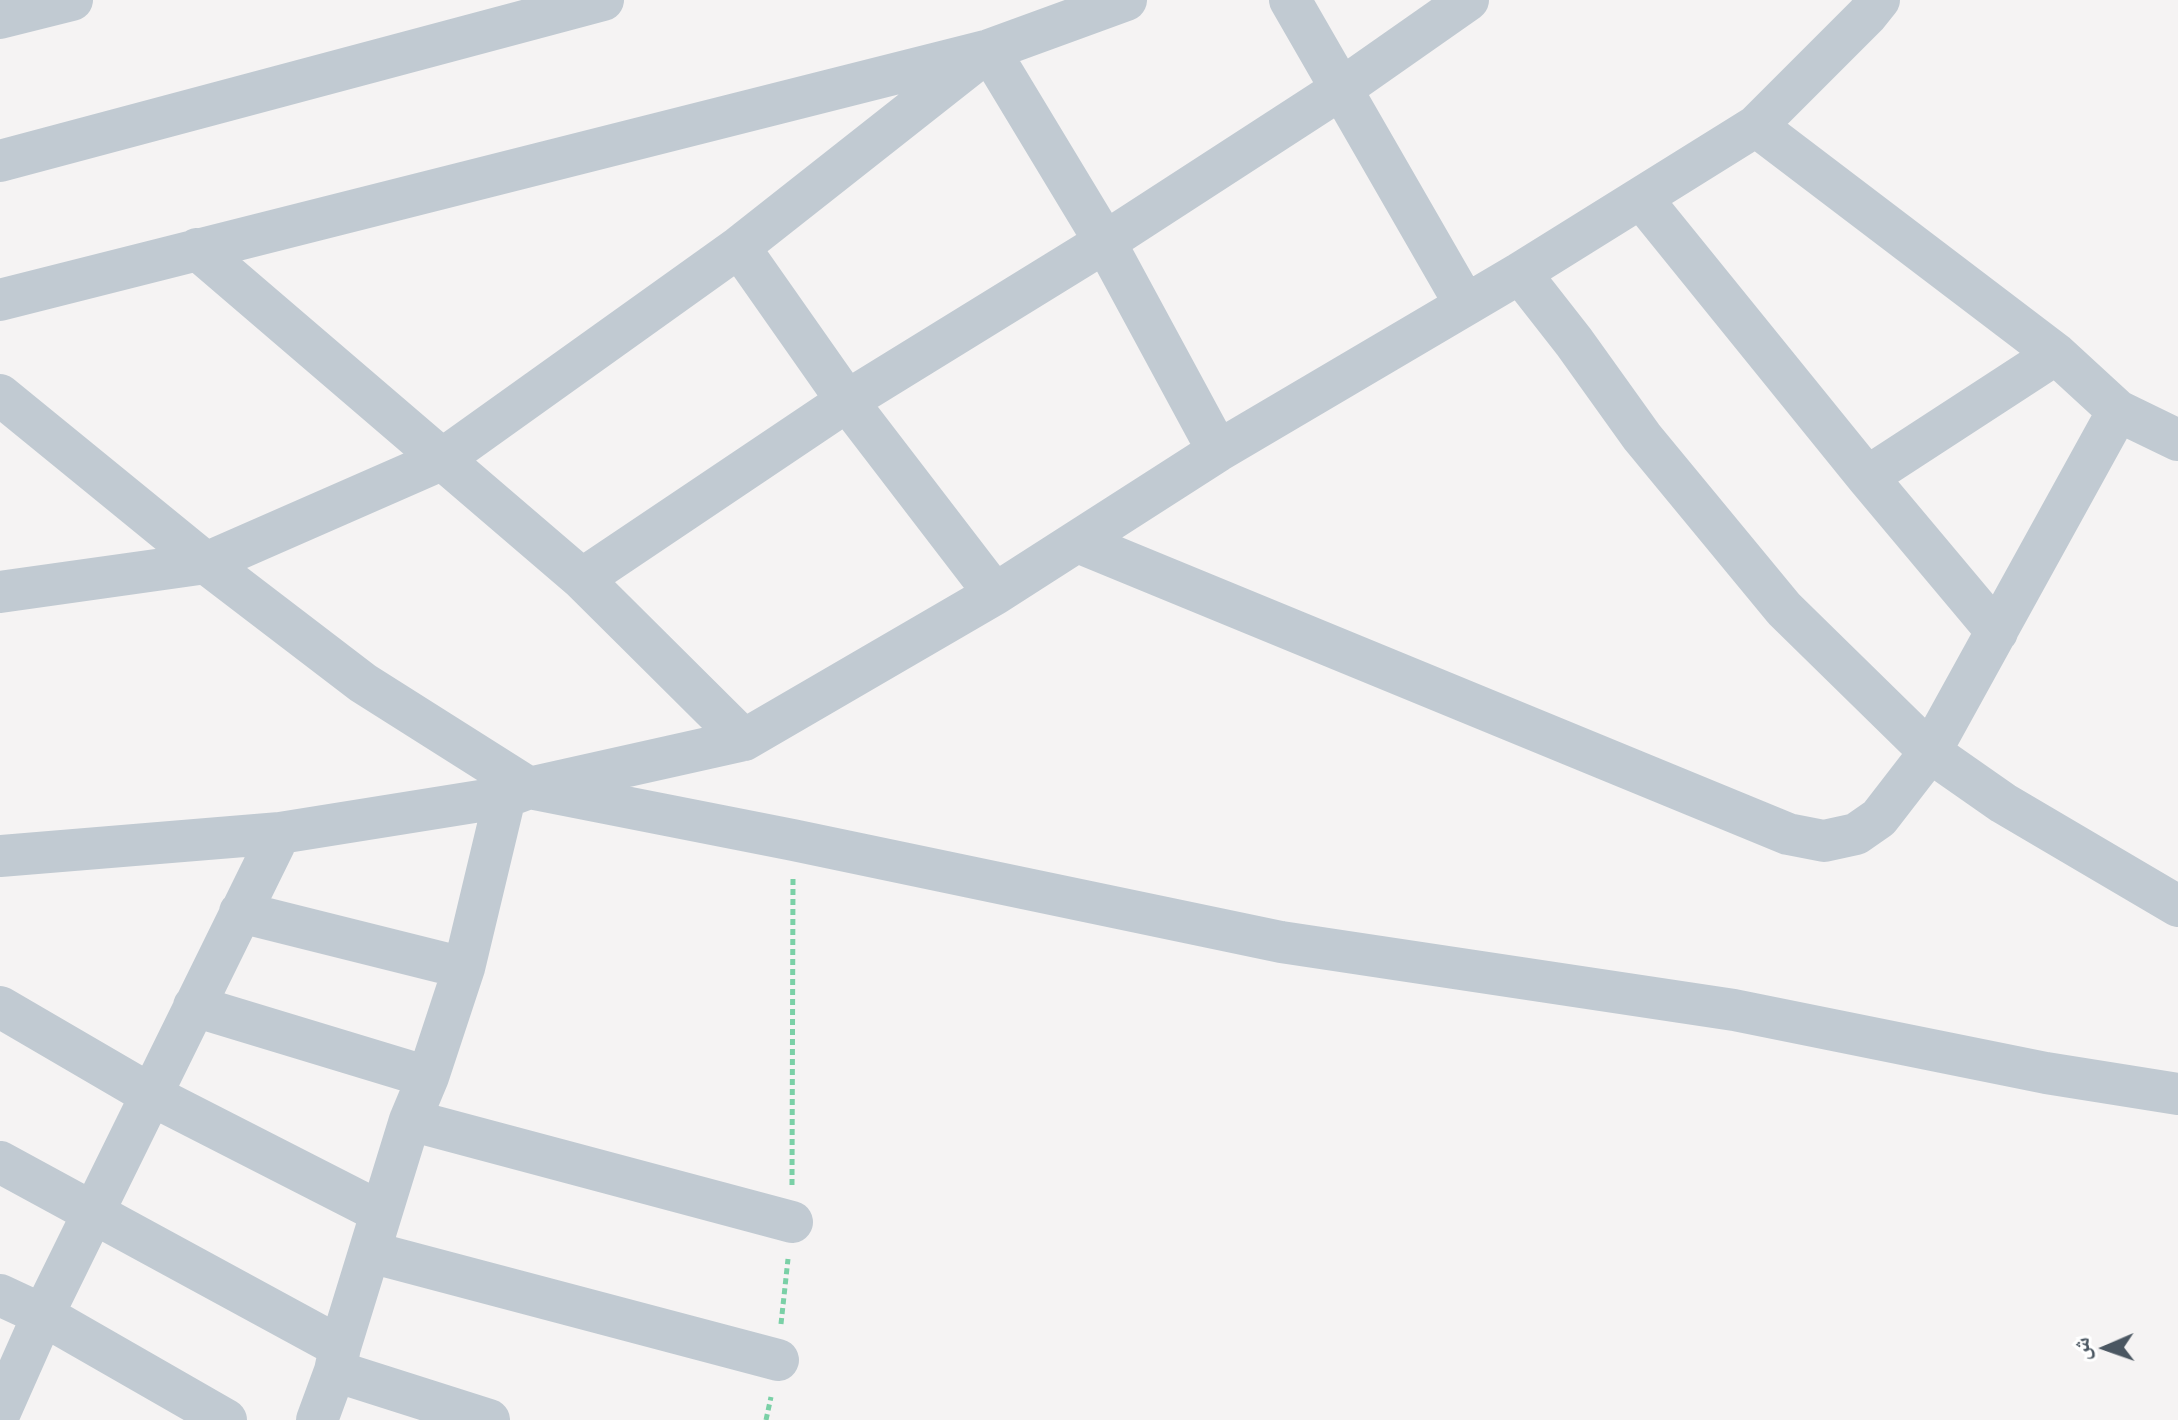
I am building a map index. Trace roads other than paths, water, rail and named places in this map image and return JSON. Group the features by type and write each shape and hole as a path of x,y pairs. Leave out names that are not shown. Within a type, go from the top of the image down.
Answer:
{"street":[{"path":"0,18 72,0"},
{"path":"0,161 603,0"},
{"path":"0,300 989,50 1126,0"},
{"path":"1290,0 1465,304"},
{"path":"582,579 847,401 1105,242 1341,89 1468,0"},
{"path":"2,860 280,833 517,792 744,740 995,594 1218,451 1520,273 1756,126 1879,0"},
{"path":"989,50 1105,242 1218,451"},
{"path":"0,592 206,563 441,460 739,247 989,50"},
{"path":"1756,126 2056,354 2118,411 2178,440"},
{"path":"1641,198 1997,632"},
{"path":"739,247 847,401 995,594"},
{"path":"197,249 582,579 744,740"},
{"path":"1520,273 1642,437 1784,609 1930,752 2003,803 2178,906"},
{"path":"1867,477 2056,354"},
{"path":"0,395 206,563 363,683 517,792 793,840 1281,942 1734,1010 2046,1073 2178,1094"},
{"path":"1078,542 1788,834 1824,841 1856,834 1879,818 1930,752 2118,411"},
{"path":"317,1420 380,1212 464,968 517,792"},
{"path":"0,1412 43,1315 280,833"},
{"path":"240,912 464,968"},
{"path":"194,1006 428,1077"},
{"path":"0,1007 151,1095 380,1212"},
{"path":"410,1120 792,1222"},
{"path":"0,1162 93,1213 337,1359 489,1420"},
{"path":"370,1252 778,1360"},
{"path":"0,1295 43,1315 226,1420"}]}
